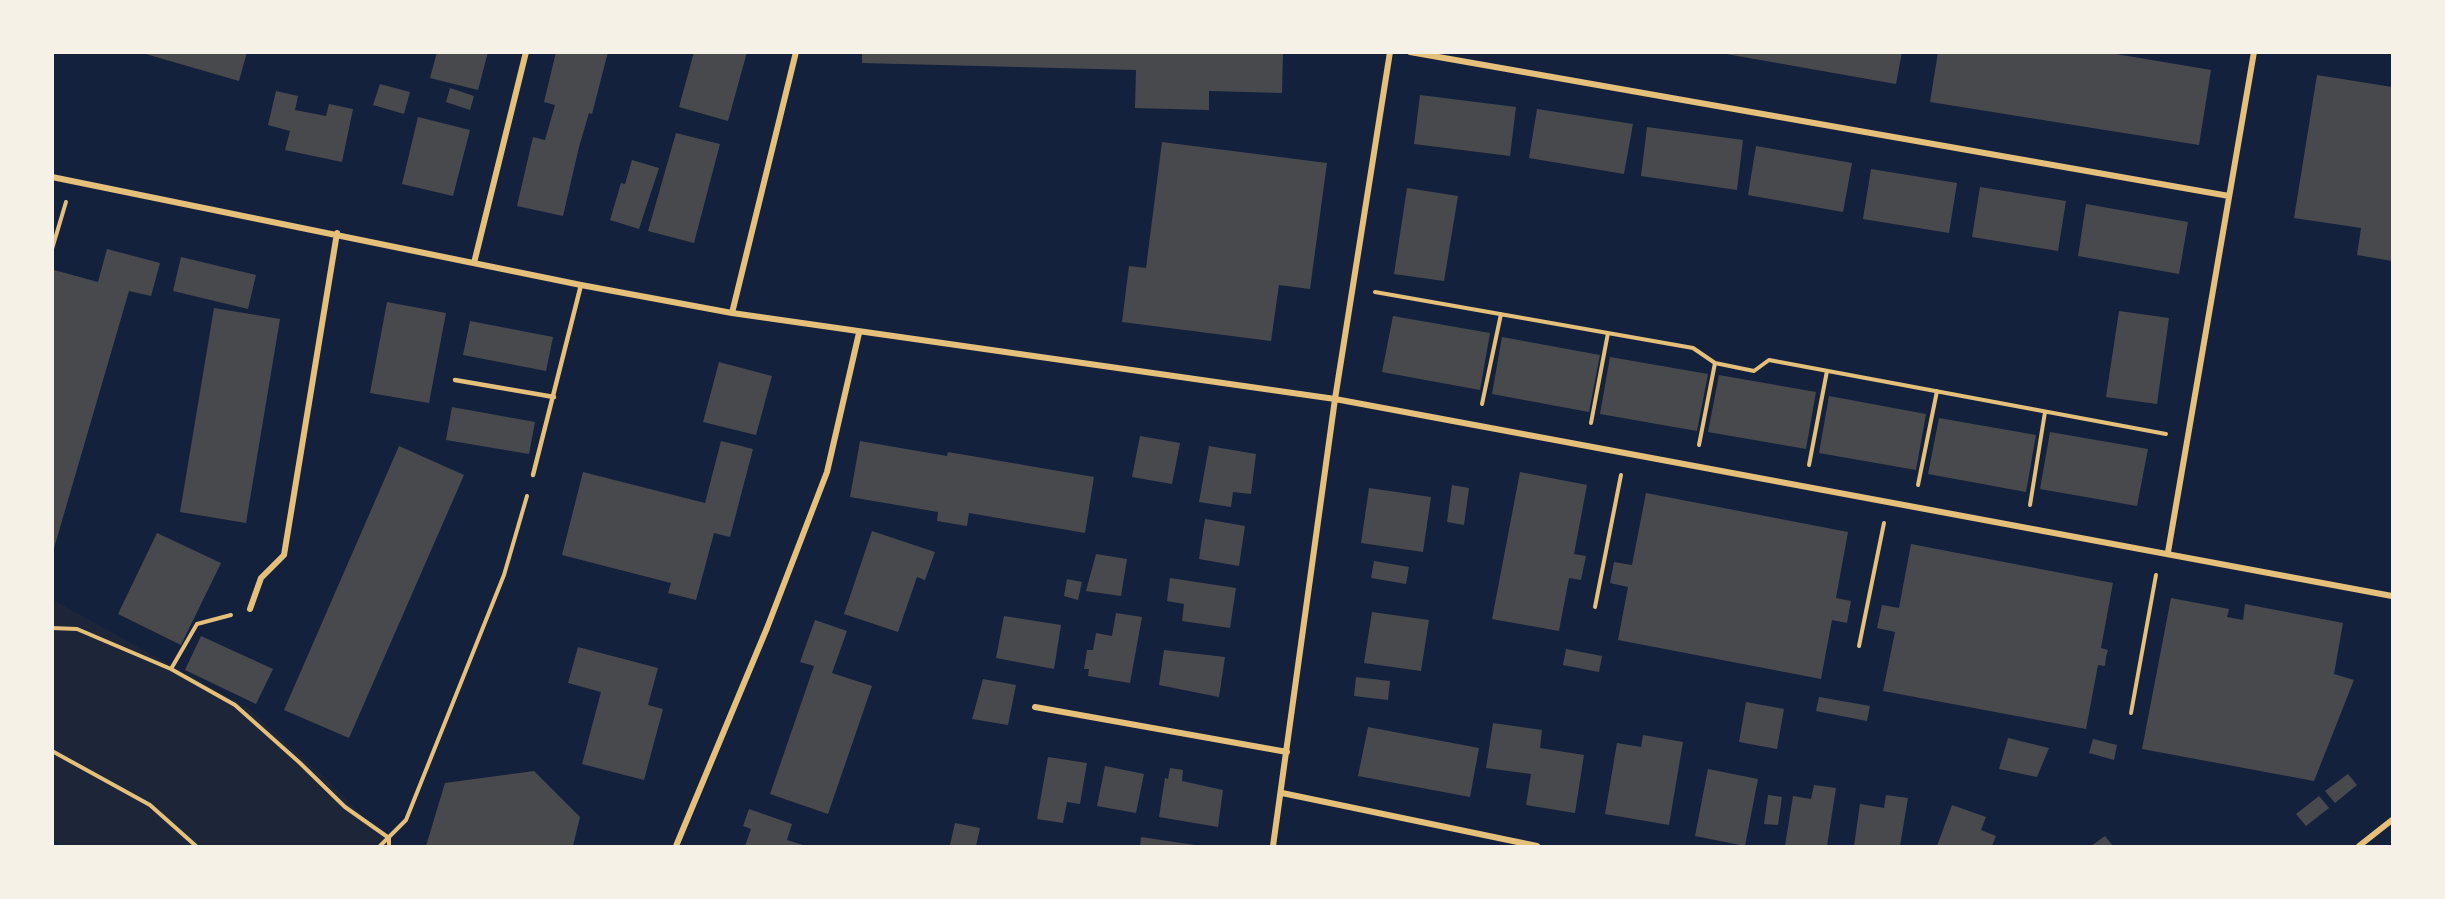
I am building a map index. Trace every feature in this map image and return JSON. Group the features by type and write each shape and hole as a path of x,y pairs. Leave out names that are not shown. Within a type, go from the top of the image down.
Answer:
{"street":[{"path":"474,263 526,52"},
{"path":"732,313 796,52"},
{"path":"1273,846 1335,399 1390,52"},
{"path":"1410,52 2229,195"},
{"path":"2164,552 2187,438 2254,52"},
{"path":"52,177 337,233 581,285 732,313 859,333 1335,399 2392,596"},
{"path":"250,609 261,579 284,555 337,233"},
{"path":"676,846 767,628 827,472 859,333"},
{"path":"1035,707 1287,752"},
{"path":"1282,793 1537,846"},
{"path":"2359,846 2392,820"}],"lane":[{"path":"533,475 581,285"},
{"path":"455,380 554,397"}],"path":[{"path":"52,249 72,181"},
{"path":"1352,288 1693,348 1715,363 1754,371 1769,360 2187,438"},
{"path":"1478,426 1501,314"},
{"path":"1586,447 1608,333"},
{"path":"1695,467 1715,363"},
{"path":"1805,487 1827,371"},
{"path":"1914,506 1937,391"},
{"path":"2026,526 2045,411"},
{"path":"1595,607 1625,454"},
{"path":"380,846 406,820 504,575 533,475"},
{"path":"1859,646 1889,502"},
{"path":"2131,712 2164,552"},
{"path":"171,669 197,624 250,609"},
{"path":"52,628 76,629 171,669 235,705 345,807 389,838"},
{"path":"52,751 150,806 196,846"},
{"path":"389,838 389,846"}],"shaded area":[{"path":"52,599 248,708 327,780 392,846 62,846 52,839"}],"building":[{"path":"139,52 247,52 239,81"},
{"path":"437,52 488,52 478,90 430,78"},
{"path":"556,52 608,52 592,114 589,113 579,147 563,216 517,206 533,137 545,140 555,105 544,102"},
{"path":"694,52 747,52 728,121 679,107"},
{"path":"862,52 1283,52 1282,93 1209,91 1209,110 1135,108 1136,70 862,63"},
{"path":"1715,52 1902,52 1896,84"},
{"path":"1938,52 2104,52 2211,70 2199,145 1930,102"},
{"path":"2317,75 2392,87 2392,261 2357,255 2361,228 2294,218"},
{"path":"380,84 410,92 404,114 373,105"},
{"path":"450,88 474,96 470,110 446,102"},
{"path":"276,91 298,96 295,110 326,116 329,104 353,109 342,162 285,150 290,131 268,125"},
{"path":"1420,95 1516,107 1510,156 1414,144"},
{"path":"1537,109 1633,124 1624,174 1529,158"},
{"path":"418,117 470,130 453,196 402,184"},
{"path":"1647,127 1743,140 1737,190 1641,176"},
{"path":"676,133 720,144 694,243 648,231"},
{"path":"1162,142 1327,163 1310,289 1279,285 1271,341 1122,322 1129,266 1146,268"},
{"path":"1756,146 1852,163 1843,212 1748,195"},
{"path":"632,160 659,168 639,229 610,220 621,183 625,184"},
{"path":"1871,169 1957,183 1949,233 1863,219"},
{"path":"1980,187 2066,201 2058,251 1972,237"},
{"path":"1407,188 1458,196 1444,281 1394,274"},
{"path":"2086,204 2188,222 2179,274 2078,256"},
{"path":"107,249 160,263 151,296 129,291 52,555 52,277 54,270 98,282"},
{"path":"181,257 256,275 248,309 173,291"},
{"path":"387,302 446,313 429,403 370,393"},
{"path":"214,308 280,319 246,523 180,512"},
{"path":"2119,311 2169,318 2157,404 2106,397"},
{"path":"1393,316 1490,333 1480,390 1382,372"},
{"path":"470,321 553,337 546,371 463,355"},
{"path":"1502,337 1600,355 1589,412 1492,394"},
{"path":"1610,357 1708,374 1697,431 1600,414"},
{"path":"719,362 772,376 756,435 703,422"},
{"path":"1719,375 1816,392 1806,449 1708,432"},
{"path":"1829,396 1926,414 1916,470 1819,453"},
{"path":"452,407 535,422 529,454 446,440"},
{"path":"1939,418 2036,435 2026,492 1928,474"},
{"path":"2050,432 2148,449 2137,506 2040,489"},
{"path":"1140,436 1180,443 1172,484 1132,477"},
{"path":"721,441 753,449 730,537 714,533 696,600 668,593 671,583 562,555 583,472 705,503"},
{"path":"860,441 947,456 948,452 1094,477 1085,533 969,513 967,526 937,521 938,512 850,497"},
{"path":"399,446 464,475 349,738 284,710"},
{"path":"1209,446 1256,454 1251,494 1233,492 1231,507 1199,502"},
{"path":"1520,472 1587,485 1574,554 1586,556 1581,580 1569,578 1559,631 1492,619"},
{"path":"1452,485 1469,488 1464,525 1447,522"},
{"path":"1369,488 1431,497 1423,552 1361,543"},
{"path":"1646,493 1848,532 1836,598 1851,601 1847,623 1832,620 1821,679 1618,640 1628,587 1610,583 1614,562 1632,565"},
{"path":"1205,519 1245,526 1239,566 1199,559"},
{"path":"872,531 935,552 925,580 917,577 898,632 844,614"},
{"path":"157,533 221,563 181,645 118,614"},
{"path":"1911,544 2113,583 2101,648 2108,650 2105,666 2098,665 2086,729 1883,691 1895,632 1877,628 1882,605 1899,608"},
{"path":"1096,554 1127,559 1121,596 1086,591"},
{"path":"1374,561 1409,567 1406,584 1371,578"},
{"path":"1170,578 1236,588 1230,628 1182,621 1184,604 1167,601"},
{"path":"1067,579 1082,582 1078,600 1064,596"},
{"path":"2171,598 2229,609 2227,617 2243,620 2245,604 2343,623 2334,674 2354,680 2314,781 2142,749"},
{"path":"1372,612 1429,620 1421,671 1364,663"},
{"path":"1116,613 1142,617 1130,683 1088,676 1089,669 1084,669 1087,650 1093,650 1096,633 1112,636"},
{"path":"1004,616 1061,625 1054,669 996,658"},
{"path":"815,620 847,631 832,673 872,686 828,814 770,794 814,666 800,662"},
{"path":"201,636 273,669 256,704 185,670"},
{"path":"578,647 658,668 648,705 663,709 644,780 582,764 601,692 568,683"},
{"path":"1566,649 1602,656 1599,672 1563,665"},
{"path":"1164,650 1225,657 1219,697 1159,685"},
{"path":"1356,677 1390,681 1388,700 1354,696"},
{"path":"983,679 1016,685 1008,725 972,719"},
{"path":"1819,697 1870,706 1867,721 1816,711"},
{"path":"1746,702 1784,709 1777,749 1739,742"},
{"path":"1493,723 1542,730 1540,748 1584,755 1575,813 1526,805 1531,774 1486,768"},
{"path":"1368,727 1479,748 1470,797 1358,776"},
{"path":"1643,735 1683,742 1669,825 1605,814 1617,743 1641,747"},
{"path":"2008,738 2049,748 2037,777 1999,769"},
{"path":"2093,739 2117,745 2114,760 2089,753"},
{"path":"1048,757 1087,763 1080,804 1067,802 1063,823 1037,819"},
{"path":"1105,766 1144,774 1136,813 1097,806"},
{"path":"1170,768 1183,770 1182,781 1223,790 1218,827 1159,817 1165,778 1168,779"},
{"path":"1708,769 1758,779 1745,846 1695,836"},
{"path":"534,771 580,817 573,846 426,846 445,783"},
{"path":"2348,774 2357,785 2335,803 2325,791"},
{"path":"1814,785 1836,788 1827,846 1785,846 1793,796 1811,799"},
{"path":"1768,795 1782,797 1778,825 1764,824"},
{"path":"1886,795 1908,798 1900,846 1854,846 1860,804 1884,808"},
{"path":"2319,796 2329,808 2306,826 2296,814"},
{"path":"1952,805 1986,817 1981,830 1996,836 1992,846 1937,846"},
{"path":"749,809 792,824 787,840 806,846 745,846 751,829 743,826"},
{"path":"955,823 980,828 976,846 950,845"},
{"path":"2105,836 2113,846 2091,846"},
{"path":"1141,837 1195,845 1195,846 1140,846"}]}
